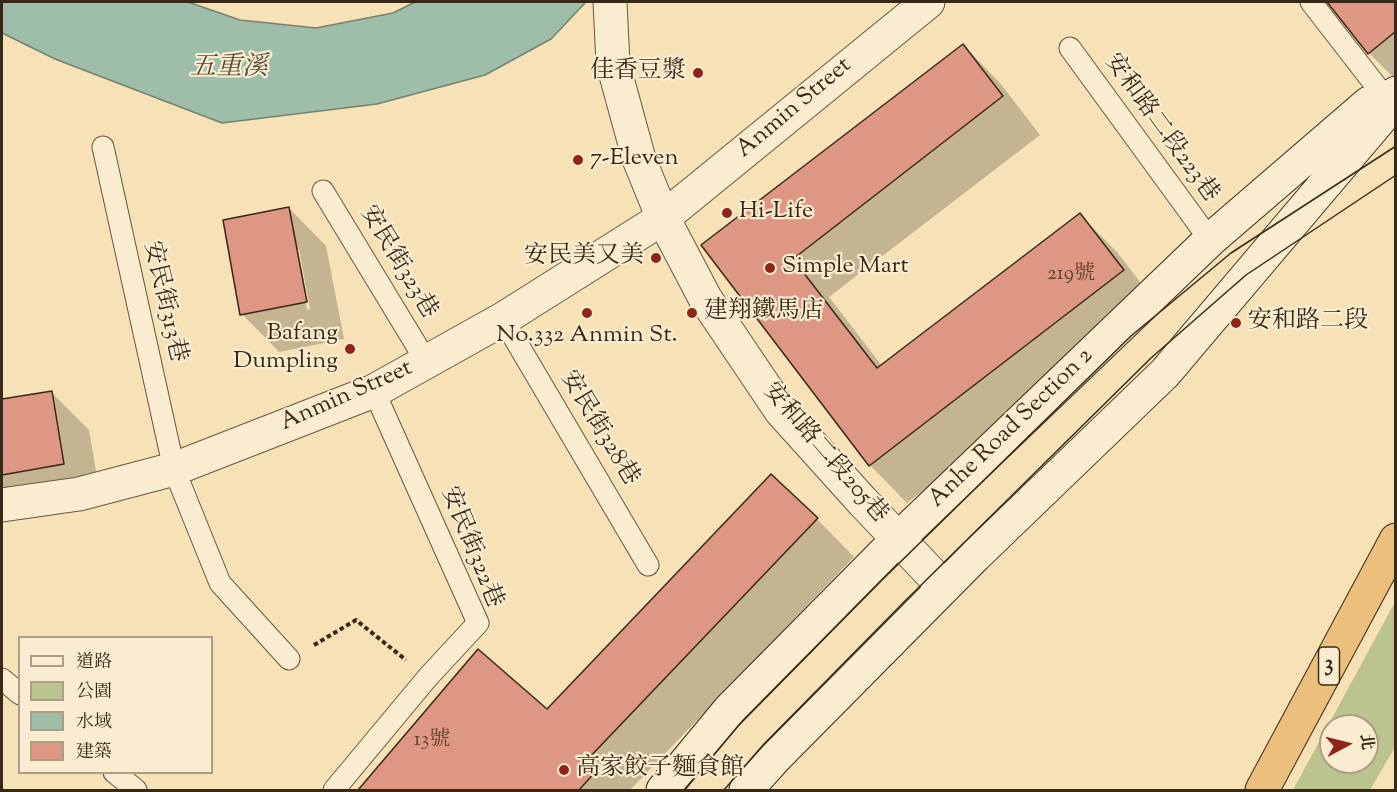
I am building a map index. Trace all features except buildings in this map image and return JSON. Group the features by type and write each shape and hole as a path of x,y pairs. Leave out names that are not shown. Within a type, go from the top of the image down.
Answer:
{"highway":[{"name":"3","path":"1262,790 1395,540"}],"main road":[{"path":"610,2 613,64 639,159 663,218"},
{"name":"Anmin Street","path":"2,506 79,494 174,469 374,391 503,319 663,218 928,2"},
{"path":"746,790 944,587 1165,373 1381,118 1391,97"},
{"name":"Anhe Road Section 2","path":"663,790 730,709 898,539 1210,240 1369,103 1391,97"},
{"name":"安和路二段205巷","path":"663,218 705,298 781,411 944,587"}],"lane":[{"path":"1311,2 1391,97"},
{"name":"安和路二段223巷","path":"1070,48 1210,240"},
{"name":"安民街313巷","path":"103,147 174,469 220,583 289,659"},
{"name":"安民街323巷","path":"323,191 426,362"},
{"name":"安民街328巷","path":"503,319 648,565"},
{"name":"安民街322巷","path":"334,790 428,677 478,623 374,391"},
{"path":"2,680 18,692"},
{"path":"116,774 136,790"}],"path":[{"path":"289,659 356,621 428,677"}],"green space":[{"path":"1395,602 1395,747 1370,790 1293,790 1319,742 1319,774 1379,774 1379,714 1334,714"}],"water":[{"name":"五重溪","path":"2,2 188,2 240,20 316,28 393,13 415,2 586,2 551,39 485,75 377,104 222,123 55,59 2,33"}],"tram line":[{"path":"684,790 739,725 883,579 1131,336 1231,253 1396,146"},
{"path":"724,790 764,744 905,601 1151,358 1246,275 1396,175"}],"place":[{"name":"佳香豆漿","path":"698,73"},
{"name":"7-Eleven","path":"578,160"},
{"name":"Hi-Life","path":"727,213"},
{"name":"安民美又美","path":"656,258"},
{"name":"Simple Mart","path":"770,268"},
{"name":"No.332 Anmin St.","path":"587,313"},
{"name":"建翔鐵馬店","path":"692,313"},
{"name":"安和路二段","path":"1236,323"},
{"name":"Bafang Dumpling","path":"350,349"},
{"name":"高家餃子麵食館","path":"564,770"}]}
